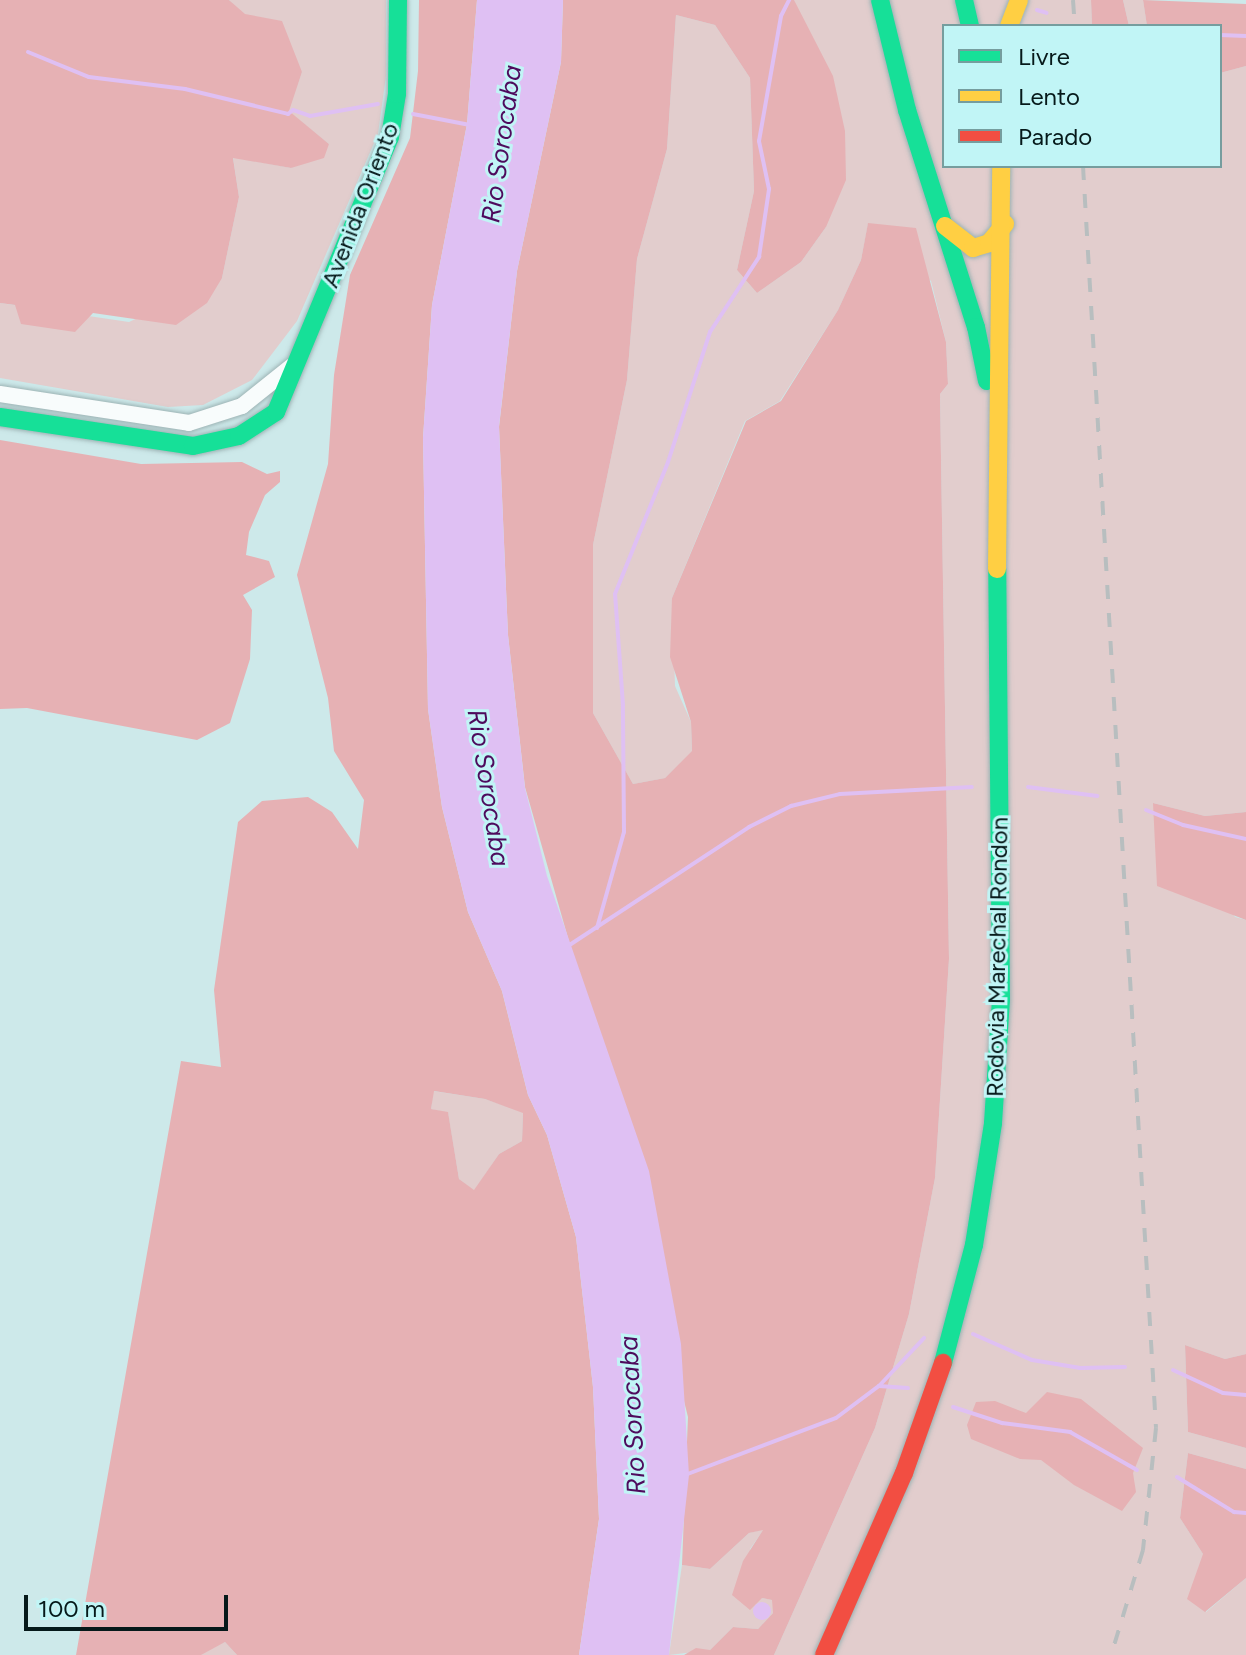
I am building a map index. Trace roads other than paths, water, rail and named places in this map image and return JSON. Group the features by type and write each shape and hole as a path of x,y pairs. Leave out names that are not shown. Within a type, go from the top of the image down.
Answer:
{"main road":[{"name":"Avenida Oriento","path":"0,417 167,445 215,443 239,436 276,412 390,137 397,94 398,0"},
{"name":"Rodovia Marechal Rondon","path":"880,0 907,110 976,327 995,422"},
{"path":"964,0 970,24"},
{"path":"1010,24 1019,0"},
{"name":"Rodovia Marechal Rondon","path":"824,1655 931,1401 965,1285 988,1164 1001,1000 995,422 1005,224 1001,168"},
{"path":"944,224 973,248 989,243 1005,224"}],"street":[{"name":"Avenida Oriento","path":"0,394 189,423 242,406 301,357"}],"water":[{"name":"Rio Sorocaba","path":"477,0 563,0 561,62 517,271 499,426 508,635 525,788 547,876 649,1171 681,1344 689,1475 669,1655 579,1655 599,1519 593,1387 576,1237 547,1135 528,1095 502,991 468,912 442,807 428,709 423,438 432,305 467,124"},
{"path":"762,1602 771,1611 762,1620 753,1611"}],"waterway":[{"path":"597,928 624,832 623,705 615,594 668,462 710,332 759,257 769,189 759,141 781,16 789,0"},
{"path":"1037,10 1047,13"},
{"path":"1222,35 1246,36"},
{"path":"28,52 89,77 185,89 288,114 293,110 310,116 378,104"},
{"path":"413,114 470,125"},
{"path":"568,946 749,827 791,806 840,794 972,787"},
{"path":"1028,787 1097,796"},
{"path":"1146,810 1183,825 1246,839"},
{"path":"973,1334 1032,1360 1080,1368 1125,1367"},
{"path":"685,1475 836,1418 879,1386 924,1338"},
{"path":"1173,1370 1223,1393 1246,1395"},
{"path":"879,1386 908,1388"},
{"path":"953,1407 1002,1423 1070,1432 1137,1470"},
{"path":"1177,1477 1234,1512 1246,1513"}],"railway":[{"path":"1073,0 1075,24"},
{"path":"1083,168 1156,1428 1143,1550 1111,1655"}]}
